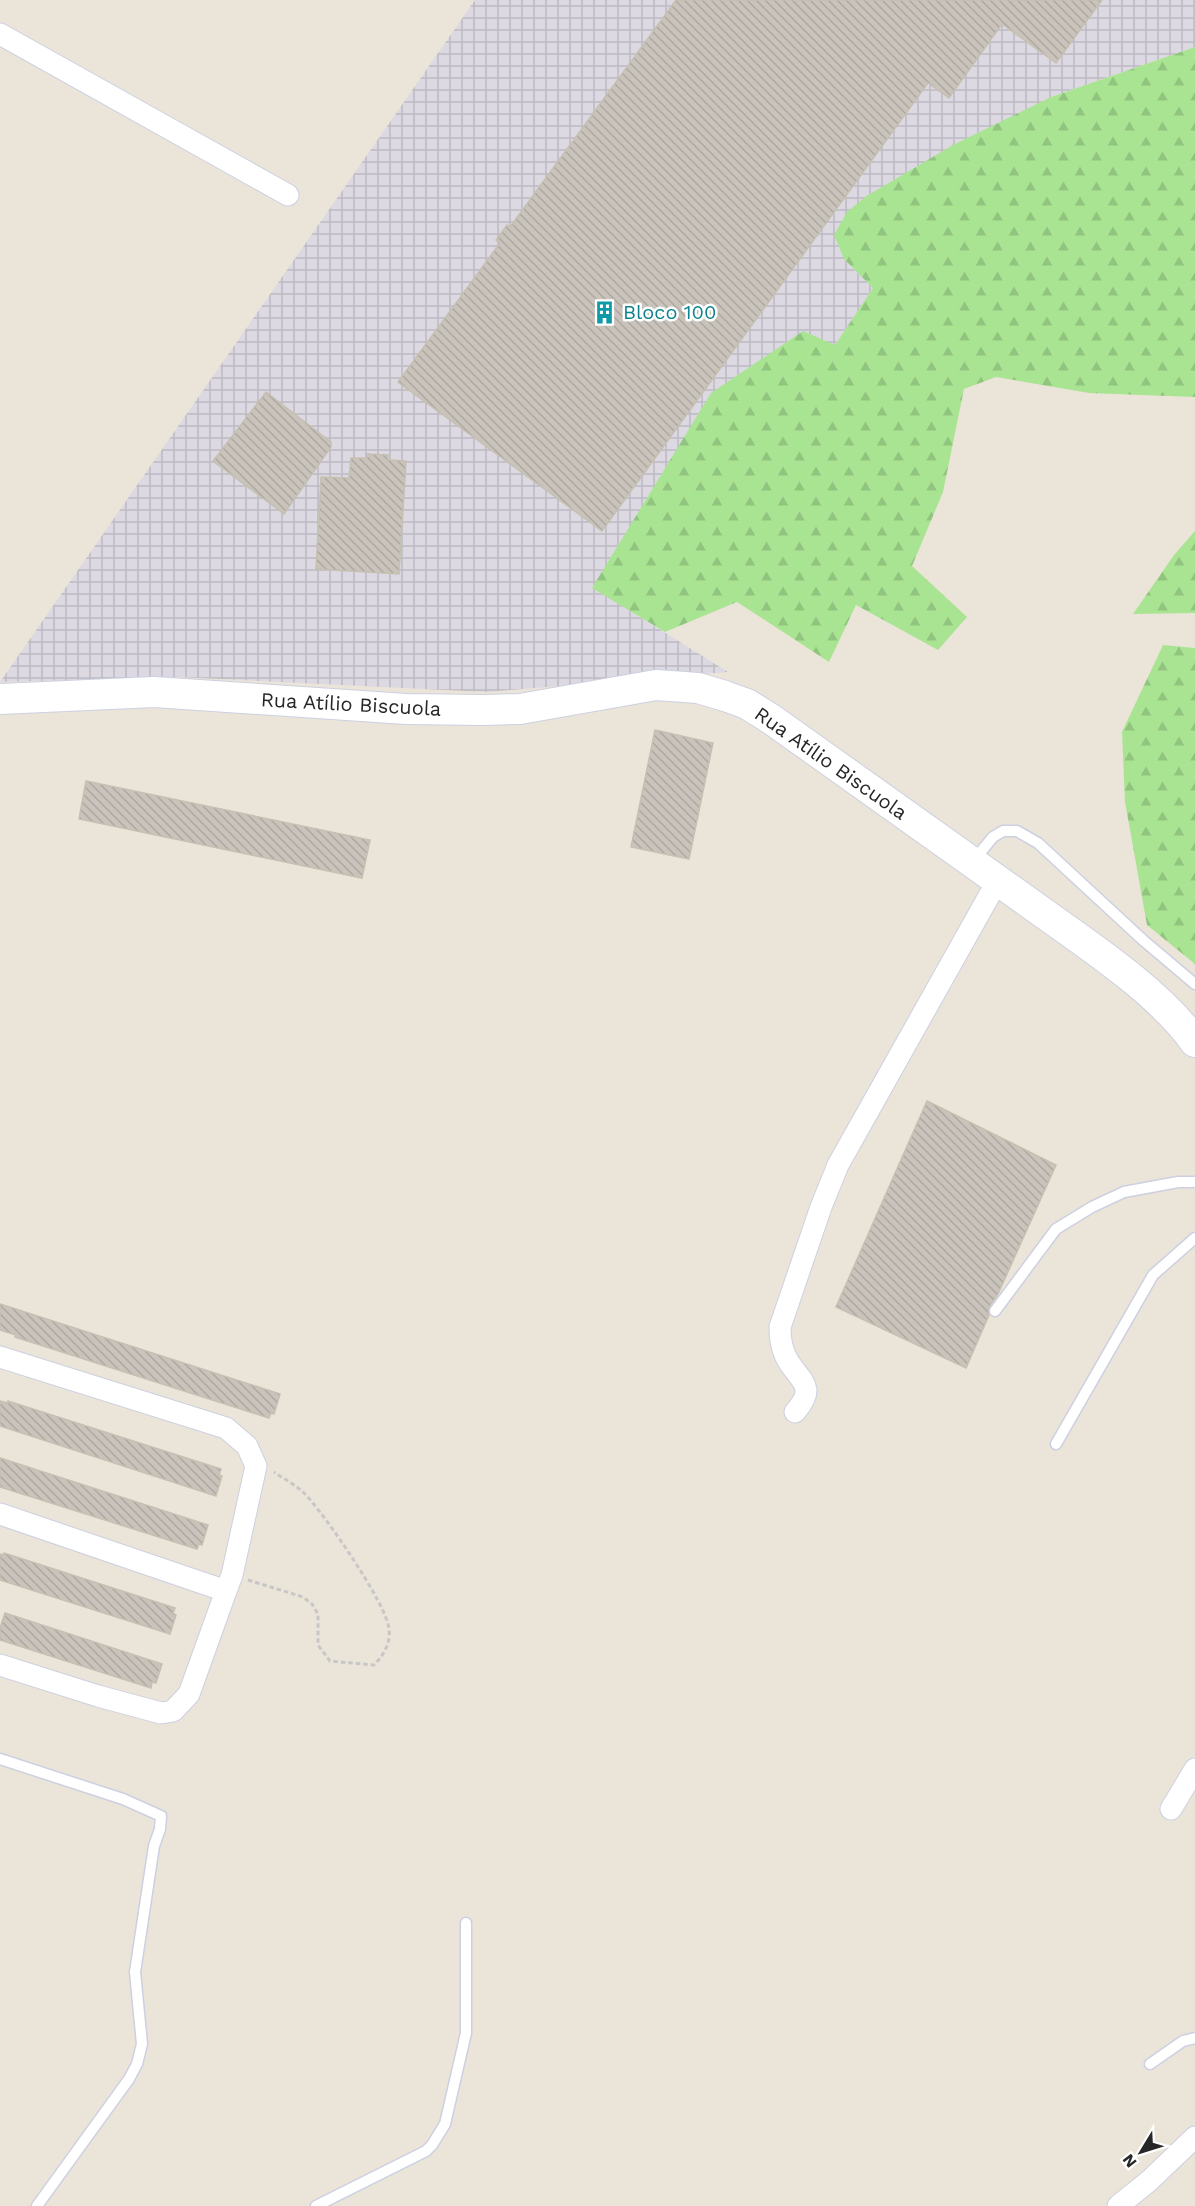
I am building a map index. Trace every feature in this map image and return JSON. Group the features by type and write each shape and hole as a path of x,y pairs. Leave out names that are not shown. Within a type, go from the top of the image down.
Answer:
{"street":[{"path":"0,34 288,195"},
{"name":"Rua Atílio Biscuola","path":"0,699 154,692 406,709 483,710 519,709 656,685 698,688 747,704 771,718 1136,982 1178,1021 1195,1042"},
{"path":"795,1412 805,1401 806,1389 803,1380 785,1357 780,1327 821,1208 843,1156 998,880"},
{"path":"0,1357 226,1428 248,1446 256,1466 229,1583 189,1694 173,1711 162,1713 98,1696 0,1665"},
{"path":"0,1515 229,1583"},
{"path":"1171,1809 1195,1769"},
{"path":"1118,2206 1149,2181 1195,2137"}],"lane":[{"path":"972,862 993,837 1003,831 1017,831 1038,843 1144,941 1195,984"},
{"path":"995,1311 1056,1229 1092,1207 1124,1192 1178,1182 1195,1182"},
{"path":"1056,1444 1153,1275 1195,1238"},
{"path":"0,1759 123,1799 161,1816 136,1959 136,2004 142,2044 137,2064 129,2079 37,2206"},
{"path":"316,2206 426,2151 445,2124 466,2033 466,1923"},
{"path":"1150,2064 1183,2042 1195,2038"}],"path":[{"path":"229,1583 308,1600 318,1614 318,1645 330,1661 374,1665 384,1655 389,1629 369,1586 339,1538 304,1493 269,1468 256,1466"}],"shaded area":[{"path":"475,0 1195,0 1195,47 1051,97 844,259 873,288 835,345 592,587 728,672 486,692 178,677 0,682"}],"green space":[{"path":"1195,47 1195,397 1089,393 996,377 964,389 943,492 912,566 967,617 938,650 856,605 829,662 737,602 665,632 592,588 711,393 803,331 835,345 873,288 844,259 834,235 847,212 865,197 953,145 1051,97"},
{"path":"1195,531 1195,613 1133,614 1174,555"},
{"path":"1163,645 1195,648 1195,964 1147,925 1125,802 1122,732"}],"building":[{"name":"Bloco 100","path":"676,0 1102,0 1056,63 1002,24 949,98 928,83 602,531 398,382 500,243 496,240 507,225 510,227"},
{"path":"266,392 331,442 331,447 284,514 213,461"},
{"path":"367,454 388,455 388,460 406,461 399,574 316,569 321,477 349,478 351,458 367,458"},
{"path":"655,730 713,743 689,859 631,847"},
{"path":"86,781 370,840 362,878 79,819"},
{"path":"927,1101 1056,1165 998,1294 989,1307 989,1315 966,1368 836,1307"},
{"path":"0,1304 280,1394 274,1414 271,1413 269,1418 15,1337 16,1335 0,1330"},
{"path":"0,1401 8,1403 8,1401 221,1469 219,1475 222,1476 216,1496 0,1426"},
{"path":"0,1458 208,1525 202,1545 199,1544 197,1549 0,1487"},
{"path":"4,1553 175,1608 173,1613 176,1615 170,1634 0,1580 0,1554"},
{"path":"5,1613 162,1664 156,1683 152,1682 151,1688 0,1640 0,1628"}],"place":[{"name":"Bloco 100","path":"605,312"}]}
